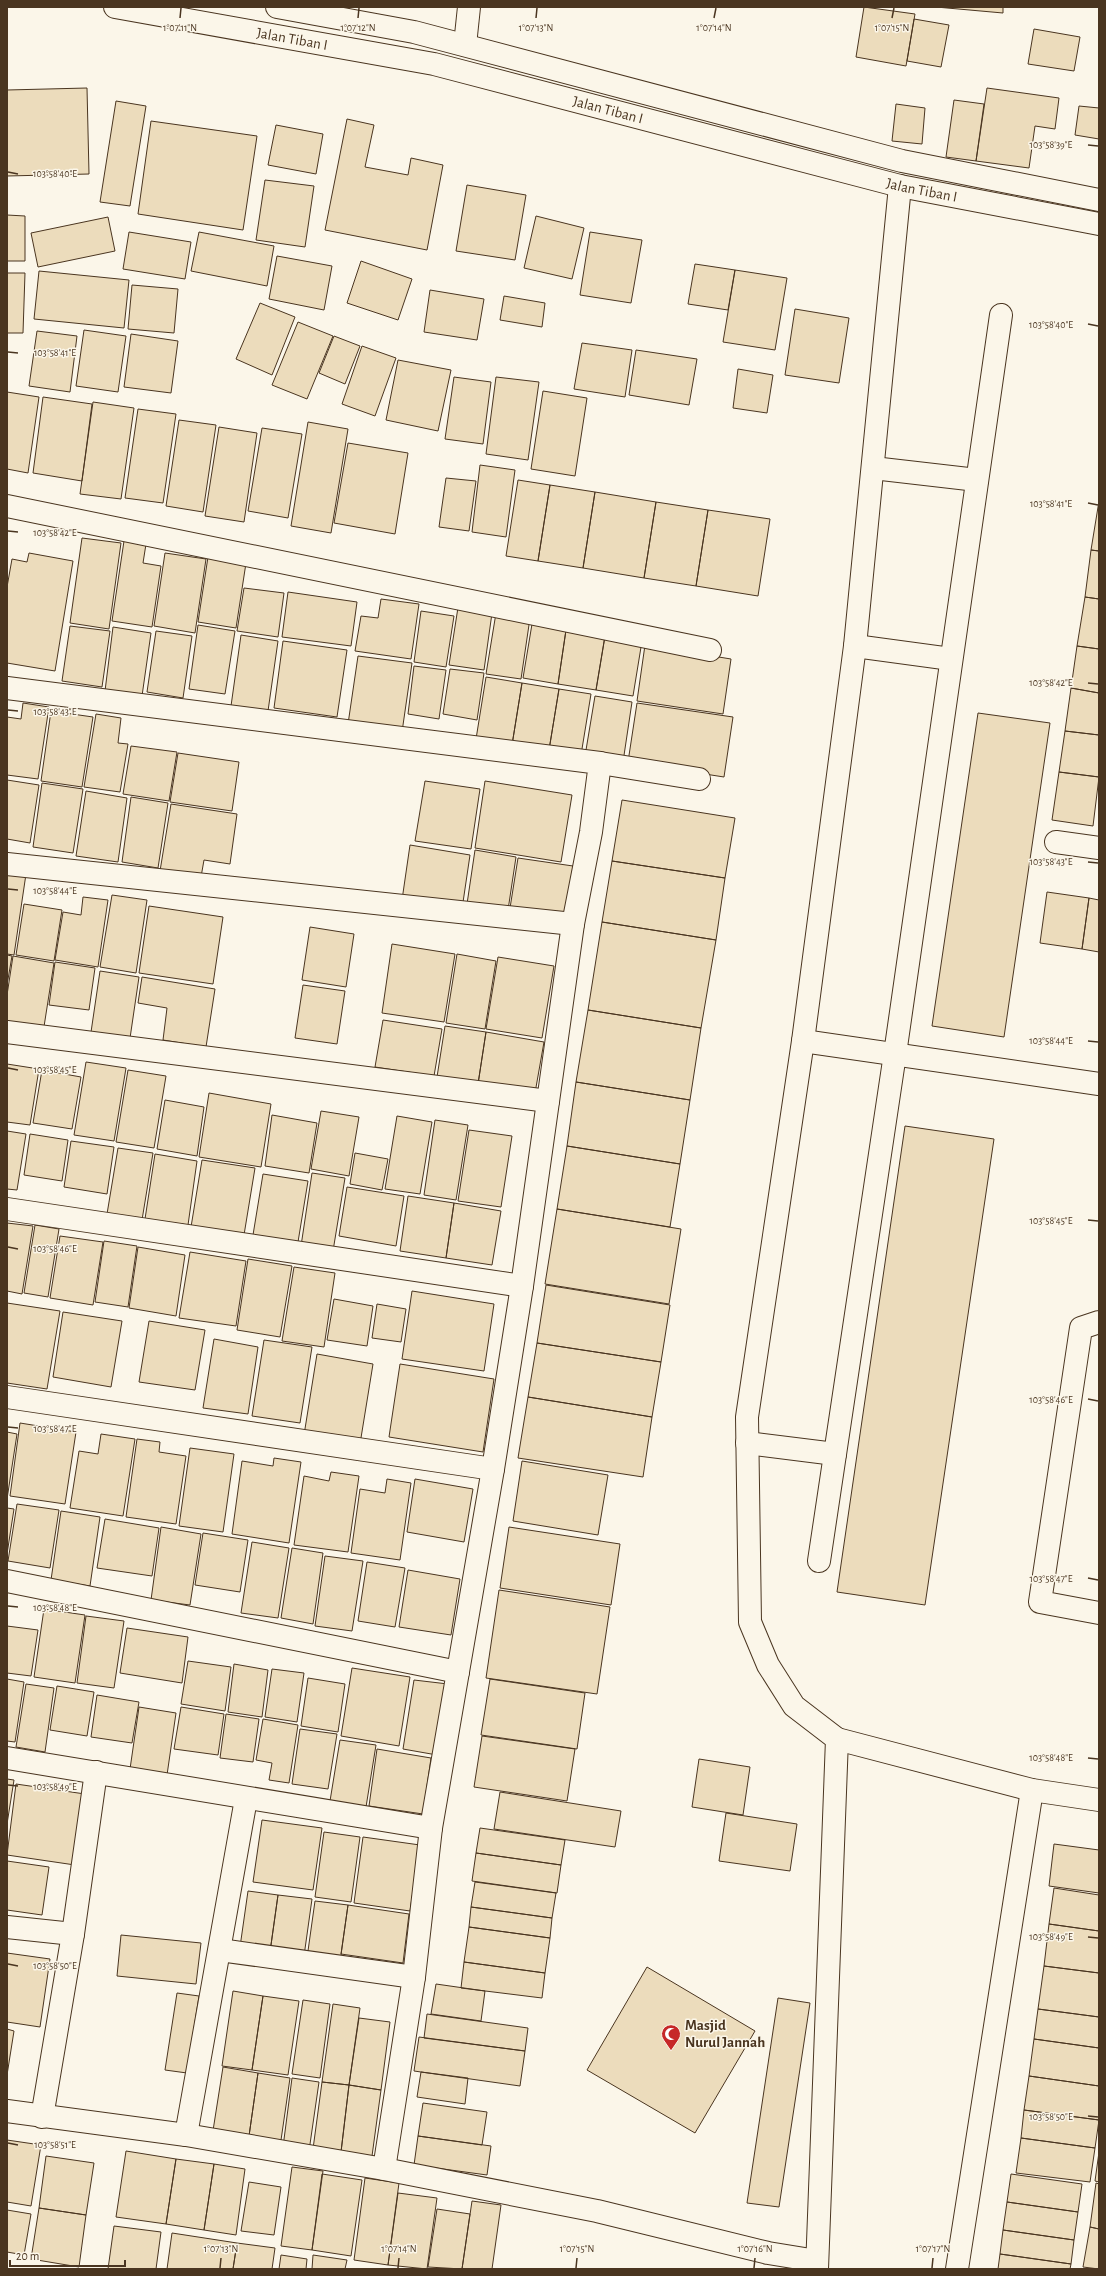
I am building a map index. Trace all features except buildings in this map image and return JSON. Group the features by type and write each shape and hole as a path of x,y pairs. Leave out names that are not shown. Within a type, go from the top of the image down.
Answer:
{"street":[{"name":"Jalan Tiban I","path":"115,7 434,64 900,186 1099,224"},
{"name":"Jalan Tiban I","path":"277,7 414,32 902,161 1099,200"},
{"path":"465,45 469,7"},
{"path":"900,186 855,646 803,1042 746,1417 750,1622 768,1665 794,1706 836,1739 1032,1790 1099,1800"},
{"path":"819,1561 895,1054 1001,315"},
{"path":"873,468 977,480"},
{"path":"7,506 710,650"},
{"path":"855,646 951,659"},
{"path":"7,688 600,763 699,779"},
{"path":"384,2169 414,1977 431,1828 493,1469 522,1286 573,924 591,832 600,763"},
{"path":"1056,842 1099,848"},
{"path":"7,864 573,924"},
{"path":"7,1032 548,1101"},
{"path":"803,1042 1099,1084"},
{"path":"7,1209 522,1286"},
{"path":"1099,1322 1082,1328 1040,1602 1099,1613"},
{"path":"7,1397 493,1469"},
{"path":"747,1443 835,1454"},
{"path":"7,1581 458,1672"},
{"path":"7,2112 186,2135 384,2169 597,2211 817,2265 836,1739"},
{"path":"7,1758 96,1772 246,1799 431,1828"},
{"path":"42,2117 73,1934 96,1772"},
{"path":"957,2269 1032,1790"},
{"path":"186,2135 246,1799"},
{"path":"7,1927 73,1934"},
{"path":"220,1950 414,1977"}],"place":[{"name":"Masjid Nurul Jannah","path":"671,2051"}]}
